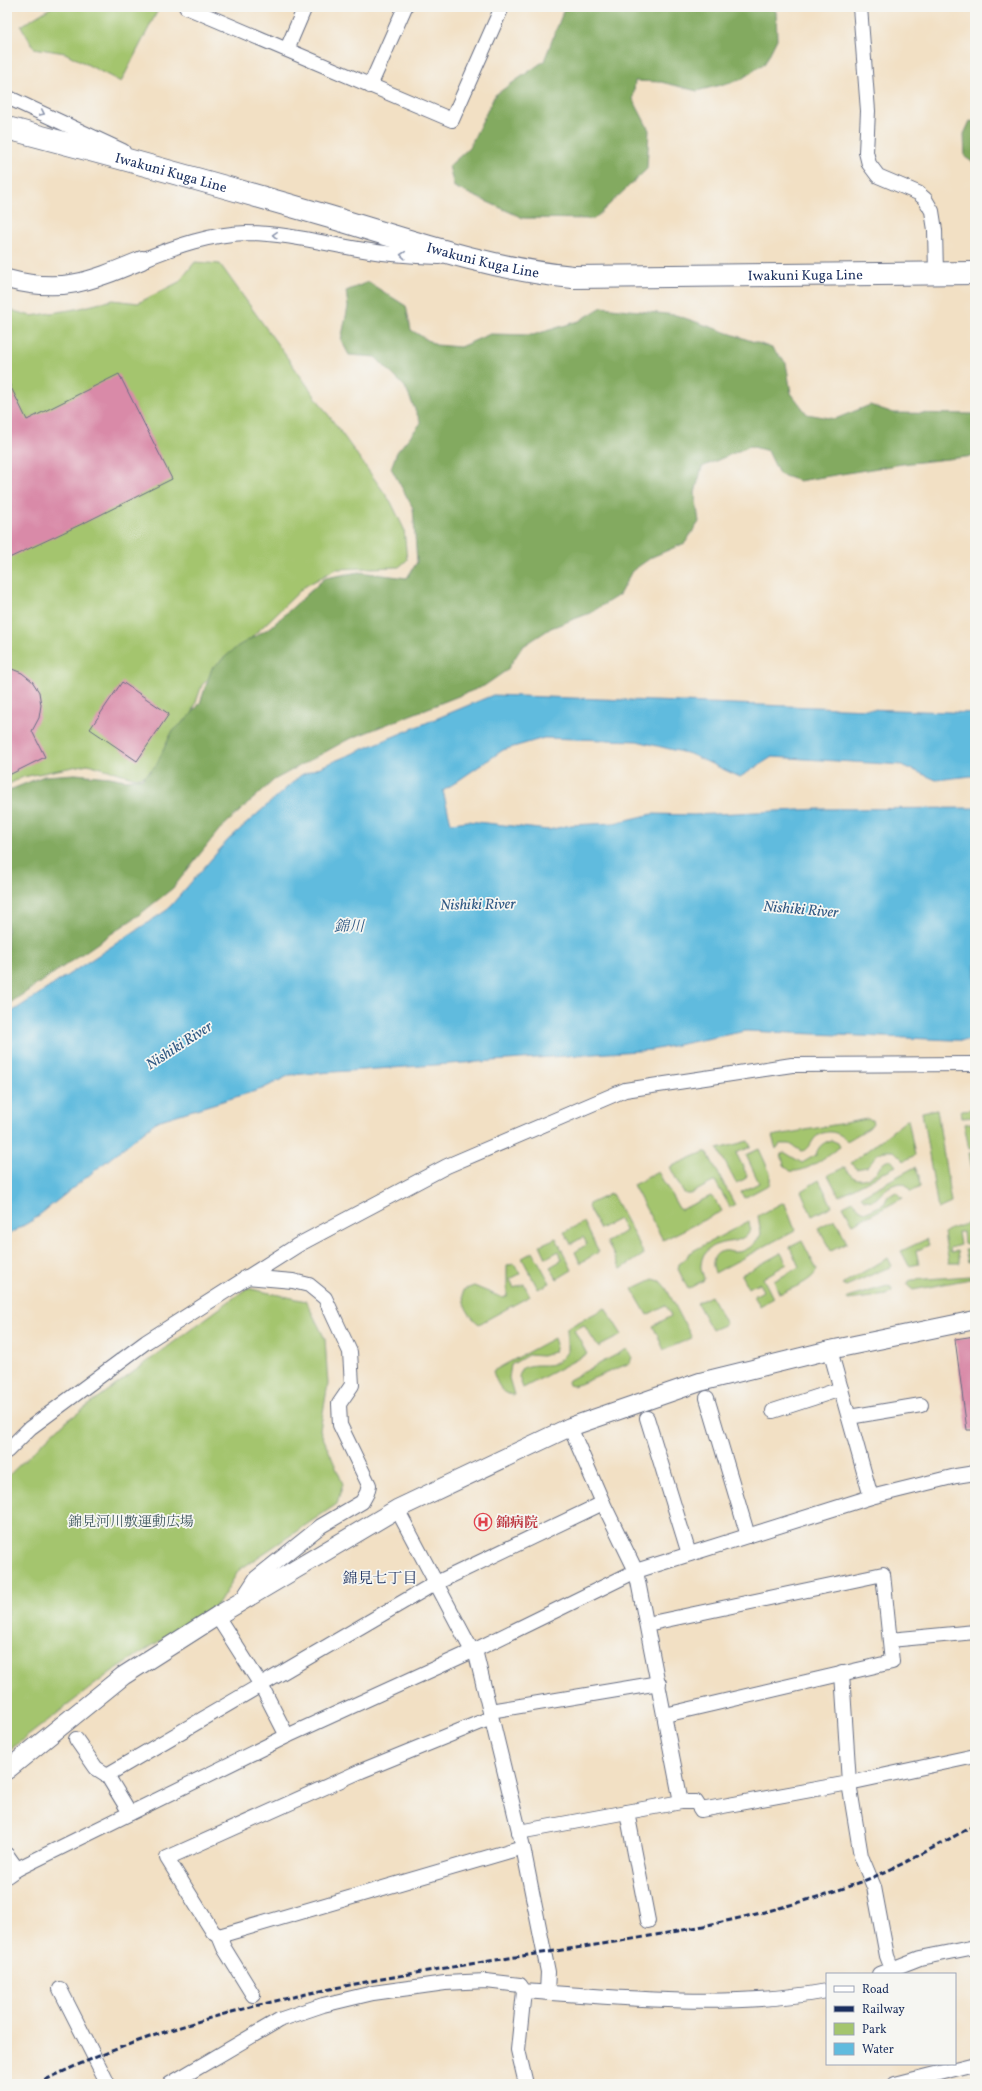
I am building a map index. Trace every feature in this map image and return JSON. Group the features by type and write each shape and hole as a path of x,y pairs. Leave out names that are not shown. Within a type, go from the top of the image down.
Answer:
{"main road":[{"name":"Iwakuni Kuga Line","path":"7,128 152,165 470,258 534,273 573,277 936,273 975,274"}],"street":[{"path":"186,7 202,10 370,86 452,120 502,7"},
{"path":"286,49 305,7"},
{"path":"370,86 406,7"},
{"path":"860,7 868,111 866,152 869,164 878,176 918,193 925,199 932,211 936,273"},
{"path":"7,97 152,165"},
{"path":"7,279 25,284 52,287 78,284 109,274 184,244 214,237 247,234 284,236 372,252 470,258"},
{"path":"7,1451 30,1428 146,1342 298,1244 447,1166 625,1090 792,1065 975,1064"},
{"path":"238,1605 256,1578 321,1526 362,1502 367,1493 368,1485 340,1425 339,1404 352,1385 350,1352 325,1298 309,1285 293,1281 246,1277"},
{"path":"7,1770 123,1676 218,1616 396,1509 570,1427 700,1382 830,1350 975,1320"},
{"path":"830,1350 872,1497"},
{"path":"773,1411 841,1389"},
{"path":"707,1398 748,1536"},
{"path":"849,1417 921,1405"},
{"path":"647,1418 689,1554"},
{"path":"570,1427 603,1503 636,1571 681,1802"},
{"path":"7,1855 12,1872 287,1736 473,1650 636,1571 872,1497 956,1476 975,1473"},
{"path":"107,1775 436,1584 603,1503"},
{"path":"396,1509 473,1650 491,1715 523,1847 548,1972 547,1992"},
{"path":"647,1624 883,1574 892,1662 665,1715"},
{"path":"218,1616 261,1685 287,1736"},
{"path":"890,1640 975,1632"},
{"path":"842,1673 849,1783 861,1856 874,1887 887,1956 886,1971 920,1958 975,1947"},
{"path":"253,1995 218,1936 213,1932 167,1858 491,1715 659,1683"},
{"path":"76,1739 96,1768 107,1775 130,1813"},
{"path":"519,1832 681,1802 696,1802 700,1810 849,1783 975,1756"},
{"path":"627,1812 648,1921"},
{"path":"218,1936 523,1847"},
{"path":"170,2084 279,2020 323,2005 373,1993 445,1983 486,1981 520,1985 524,1991 518,2050 526,2084"},
{"path":"60,1989 108,2084"},
{"path":"524,1991 620,1998 757,1999 826,1991"},
{"path":"895,2084 975,2064"}],"green space":[{"path":"52,7 159,8 121,82 65,53 34,48 21,26"},
{"path":"565,7 769,7 776,11 777,39 765,63 740,80 697,91 661,82 635,81 633,99 649,130 647,169 594,219 523,218 454,187 449,166 469,148 495,95 544,61"},
{"path":"970,121 975,122 975,164 965,157 964,134"},
{"path":"195,262 220,264 391,502 404,529 407,560 399,567 336,569 304,587 202,685 192,714 184,730 150,774 136,778 88,764 23,777 7,785 7,309 31,316 76,309 113,300 138,303 179,282"},
{"path":"368,282 406,306 411,330 436,345 460,347 490,334 533,335 579,321 602,307 676,315 772,348 786,363 791,393 807,414 835,419 870,405 894,413 975,414 975,456 902,464 799,481 779,474 768,451 750,446 702,467 695,493 699,522 685,543 652,557 632,571 619,595 590,613 551,628 522,647 507,670 484,686 347,740 274,780 219,830 173,888 139,915 7,1005 7,794 12,789 44,776 75,774 126,780 143,778 156,765 172,732 190,716 200,703 212,668 238,646 271,627 325,578 359,572 407,578 417,562 413,508 391,468 397,452 421,423 405,387 375,357 349,355 341,340 348,307 346,291"},
{"path":"937,1109 951,1203 938,1209 922,1112"},
{"path":"975,1109 975,1117 962,1118 961,1110"},
{"path":"867,1119 872,1120 873,1123 869,1128 847,1141 837,1133 828,1132 820,1134 814,1139 807,1149 801,1151 790,1144 780,1144 776,1149 772,1136"},
{"path":"908,1119 915,1155 904,1161 894,1151 887,1151 877,1154 867,1167 856,1169 851,1163"},
{"path":"971,1123 974,1127 975,1148 969,1149 964,1124"},
{"path":"831,1140 838,1143 840,1147 810,1167 797,1171 790,1171 784,1165 781,1154 784,1152 802,1163 816,1155 821,1145"},
{"path":"748,1141 751,1147 736,1153 747,1175 745,1179 736,1183 718,1149"},
{"path":"759,1149 770,1173 770,1184 744,1198 741,1192 759,1183 746,1155"},
{"path":"707,1152 735,1205 730,1207 715,1181 690,1194 683,1192 670,1167"},
{"path":"969,1153 975,1153 975,1189"},
{"path":"890,1159 896,1166 839,1196 828,1175 845,1167 853,1177 857,1179 865,1179 874,1174 886,1160"},
{"path":"915,1167 919,1176 920,1187 911,1192 905,1184 900,1183 888,1187 878,1197 871,1201 863,1199 861,1196"},
{"path":"658,1172 680,1210 711,1196 717,1202 722,1211 663,1240 633,1185"},
{"path":"819,1180 832,1206 812,1216 801,1191"},
{"path":"897,1192 903,1198 853,1224 843,1206 853,1201 862,1211 867,1212 884,1204 888,1196"},
{"path":"612,1194 642,1250 643,1255 621,1269 607,1242 625,1230 619,1219 600,1229 588,1207 589,1204"},
{"path":"782,1203 785,1204 795,1230 715,1273 713,1263 715,1256 720,1252 738,1252 750,1248 761,1234 758,1216"},
{"path":"835,1219 847,1243 831,1251 818,1228"},
{"path":"749,1221 750,1229 746,1236 716,1245 709,1249 704,1255 701,1265 704,1280 688,1289 678,1269 679,1264 686,1259 689,1253"},
{"path":"975,1221 975,1243 964,1244 963,1232 958,1232 960,1245 950,1248 951,1252 958,1251 960,1263 949,1263 944,1233 950,1229"},
{"path":"584,1222 599,1252 580,1263 575,1252 587,1244 583,1237 571,1244 564,1232"},
{"path":"556,1238 572,1270 557,1279 550,1267 562,1260 559,1251 546,1258 540,1245"},
{"path":"927,1239 929,1245 916,1251 919,1264 909,1266 901,1251"},
{"path":"802,1241 817,1270 811,1278 796,1287 779,1293 774,1281 799,1267 790,1247"},
{"path":"975,1249 975,1261 968,1262 965,1250"},
{"path":"533,1252 550,1283 538,1289 522,1258"},
{"path":"781,1253 787,1264 763,1278 773,1298 760,1306 754,1296 763,1291 759,1283 748,1288 741,1275"},
{"path":"888,1258 892,1266 846,1286 842,1284"},
{"path":"513,1264 520,1274 510,1279 514,1288 524,1284 530,1296 479,1324 466,1309 463,1290 474,1286 503,1298 507,1296 507,1266"},
{"path":"970,1276 975,1278 913,1290 907,1285 908,1281 912,1280"},
{"path":"653,1279 660,1281 666,1288 692,1338 664,1350 653,1326 671,1316 666,1305 647,1315 632,1289"},
{"path":"887,1286 891,1287 892,1291 887,1295 848,1300 847,1298"},
{"name":"錦見河川敷運動広場","path":"247,1288 306,1301 325,1339 328,1384 320,1430 343,1484 337,1504 239,1570 219,1603 111,1672 7,1752 7,1477 59,1427"},
{"path":"711,1296 726,1324 712,1330 697,1303"},
{"path":"605,1308 622,1335 598,1347 584,1325 574,1330 587,1354 523,1388 519,1377 521,1369 528,1366 556,1363 567,1352 567,1328"},
{"path":"554,1338 556,1344 554,1352 542,1356 528,1355 511,1365 509,1378 514,1395 506,1393 500,1387 493,1371"},
{"path":"627,1349 632,1357 630,1363 580,1384 573,1386 569,1385 569,1380"}],"water":[{"name":"錦川","path":"493,695 975,713 975,776 936,780 902,765 772,757 740,777 690,754 637,741 544,738 503,750 443,791 451,823 468,821 548,830 571,825 614,823 652,814 693,815 820,809 975,808 975,1041 746,1031 652,1050 290,1075 262,1089 157,1121 33,1220 7,1235 7,1015 167,910 228,840 301,775"}],"building":[{"path":"119,374 172,479 7,559 7,379 27,420"},
{"path":"7,667 22,673 32,681 39,692 41,705 39,718 32,731 45,757 7,776"},
{"path":"122,682 169,714 137,761 90,729"},
{"path":"975,1336 975,1430 967,1430 955,1339"}],"railway":[{"path":"37,2084 96,2057 156,2035 218,2016 280,2000 408,1974 700,1927 741,1918 821,1896 890,1870 975,1825"}],"place":[{"name":"錦病院","path":"483,1522"}],"district":[{"name":"錦見七丁目","path":"380,1578"}],"water label":[{"name":"Nishiki River","path":"478,904"},
{"name":"Nishiki River","path":"801,909"},
{"name":"Nishiki River","path":"179,1045"}]}
